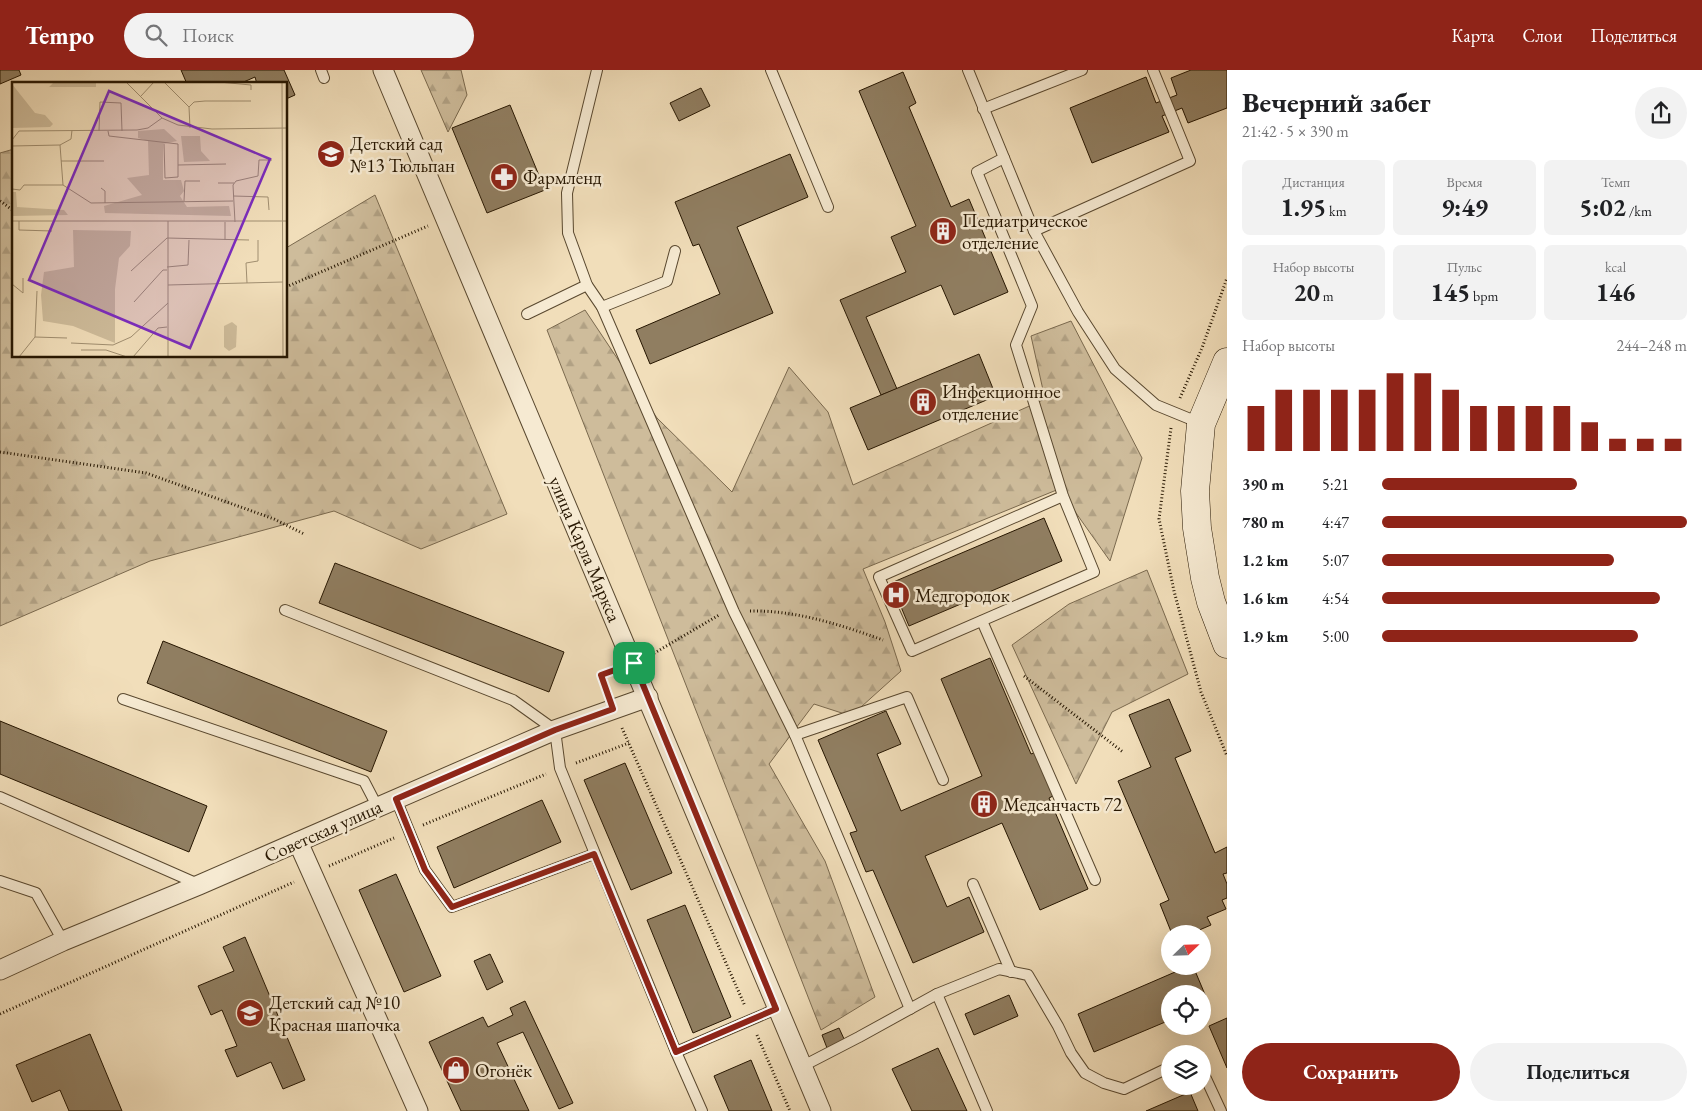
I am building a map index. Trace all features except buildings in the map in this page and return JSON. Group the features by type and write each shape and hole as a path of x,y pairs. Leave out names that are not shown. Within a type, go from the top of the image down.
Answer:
{"street":[{"name":"улица Карла Маркса","path":"383,70 634,663 776,1009 820,1111"},
{"path":"1227,362 1201,424 1195,491 1197,528 1227,644"},
{"name":"Советская улица","path":"0,970 63,941 199,885 555,730 648,697"},
{"path":"298,842 418,1111"}],"lane":[{"path":"597,70 567,193 568,233 587,284 602,307 734,612 795,735 910,1009"},
{"path":"771,70 828,207"},
{"path":"968,70 1034,231 1078,312 1115,368 1156,405 1201,424"},
{"path":"983,109 1082,70"},
{"path":"1034,231 1190,161 1153,70"},
{"path":"1004,158 977,172 1032,306 1016,345 1063,496 1094,572 912,651 879,577 1063,496"},
{"path":"602,307 667,281 674,251"},
{"path":"527,314 587,284"},
{"path":"285,610 514,700 555,730 560,768 702,1111"},
{"path":"982,621 1095,880"},
{"path":"795,735 907,697 943,780"},
{"path":"123,699 364,781 377,806"},
{"path":"0,797 199,885"},
{"path":"396,799 425,870 452,907 594,854"},
{"path":"0,881 36,892 63,941"},
{"path":"973,884 1011,972"},
{"path":"801,1067 937,994 999,970 1028,976 1058,1026 1071,1053 1085,1073 1104,1084 1124,1089 1161,1071"},
{"path":"937,994 987,1111"},
{"path":"676,1052 776,1009"},
{"path":"1211,1089 1221,1111"}],"path":[{"path":"0,201 12,210"},
{"path":"288,286 446,218"},
{"path":"0,452 146,473 274,519 304,534"},
{"path":"790,1111 613,709 601,675 634,663 718,615 734,612 769,611 836,623 883,640"},
{"path":"998,656 1123,752"}],"green space":[{"path":"421,70 461,70 467,95 448,132"},
{"path":"12,150 12,358 288,358 288,247 375,195 507,514 421,549 334,511 150,561 0,626 0,153"},
{"path":"585,310 657,418 732,492 789,367 828,412 853,485 1045,399 1031,336 1071,321 1142,458 1110,561 1059,489 863,569 885,622 901,671 851,716 814,704 769,764 825,861 875,997 821,1030 547,330"},
{"path":"1147,570 1188,674 1112,712 1076,784 1012,645 1069,604"}],"place":[{"name":"Детский сад №13 Тюльпан","path":"331,154"},
{"name":"Фармленд","path":"504,177"},
{"name":"Педиатрическое отделение","path":"943,231"},
{"name":"Инфекционное отделение","path":"923,402"},
{"name":"Медгородок","path":"896,595"},
{"name":"Медсанчасть 72","path":"984,804"},
{"name":"Детский сад №10 Красная шапочка","path":"250,1013"},
{"name":"Огонёк","path":"456,1070"}],"route":[{"path":"634,663 776,1009 676,1052 594,854 452,907 425,870 396,799 555,730 613,709 601,675 634,663"}]}
